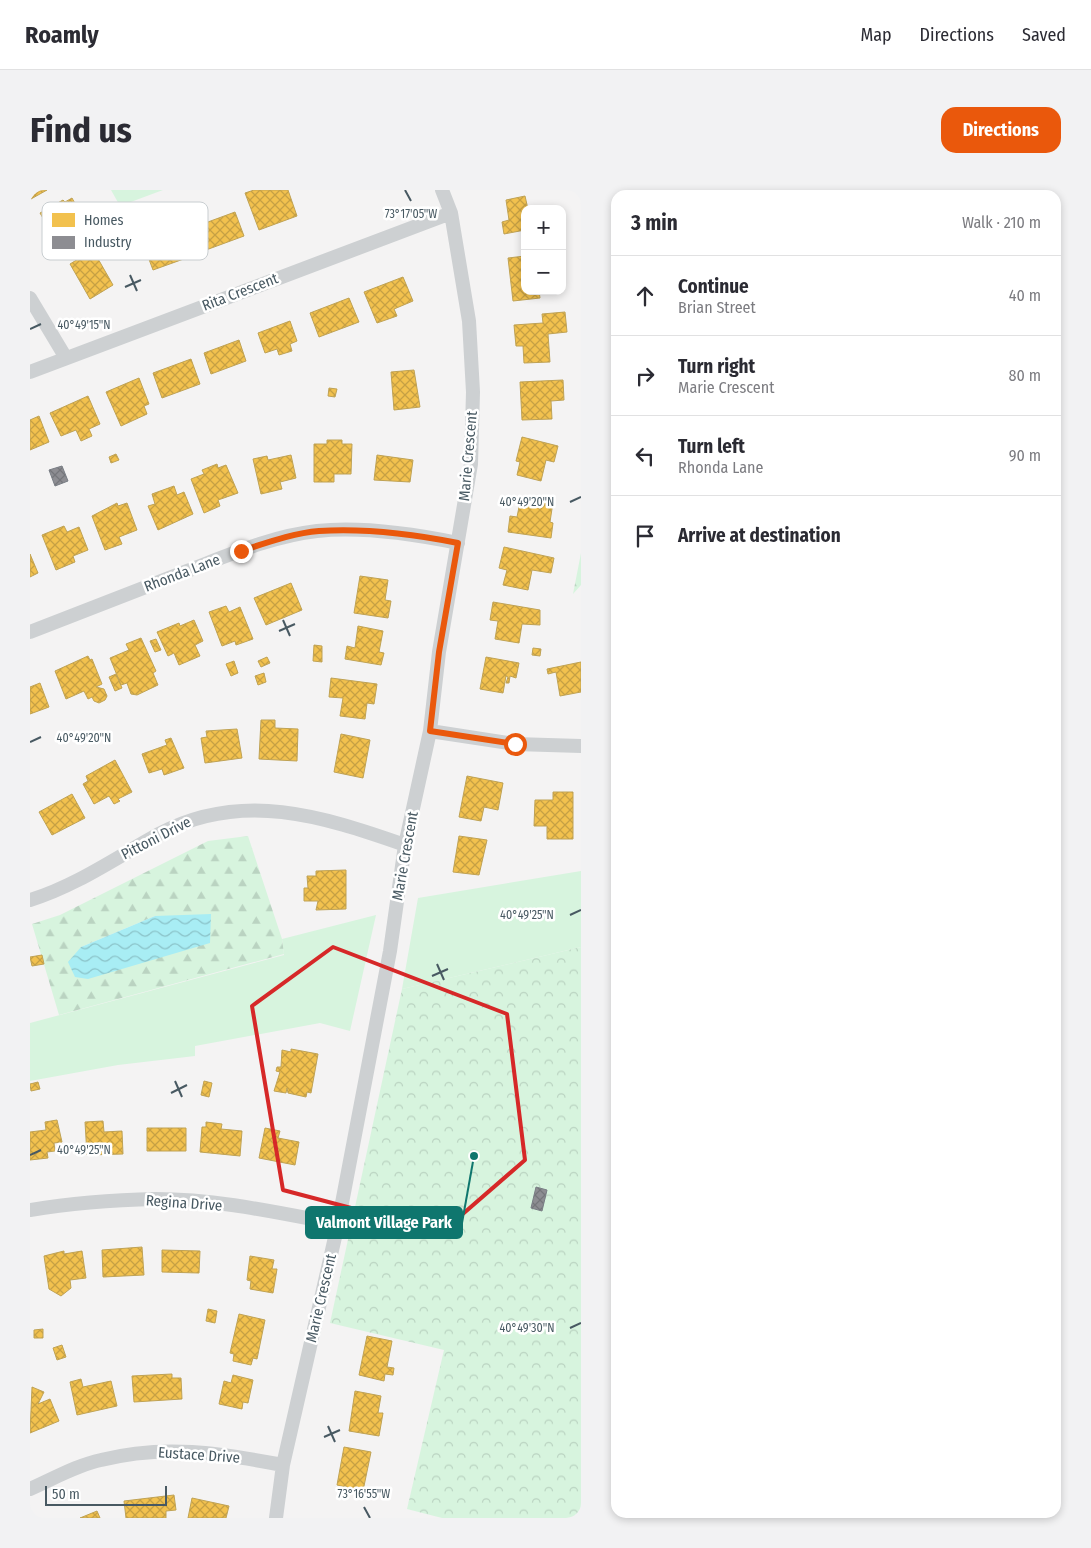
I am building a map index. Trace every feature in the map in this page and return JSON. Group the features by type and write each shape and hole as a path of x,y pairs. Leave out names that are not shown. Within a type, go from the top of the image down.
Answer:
{"street":[{"name":"Marie Crescent","path":"276,1518 283,1465 338,1224 390,951 405,845 430,731 439,652 470,464 473,392 469,322 451,213 442,190"},
{"name":"Rita Crescent","path":"30,372 451,213"},
{"path":"30,298 66,358"},
{"name":"Rhonda Lane","path":"30,632 277,539 318,531 376,532 426,536 458,543"},
{"path":"430,731 515,744 581,746"},
{"name":"Pittoni Drive","path":"30,900 46,895 79,879 160,834 195,818 229,812 265,809 341,823 405,845"},
{"name":"Regina Drive","path":"30,1210 73,1203 158,1199 226,1205 338,1224"},
{"name":"Eustace Drive","path":"30,1489 99,1460 159,1450 221,1453 283,1465"}],"highlighted area":[{"path":"333,947 507,1014 525,1160 442,1232 283,1190 252,1006"}],"green space":[{"path":"111,190 163,190 131,202 118,202"},
{"path":"581,553 581,585 573,594"},
{"path":"248,836 282,939 284,954 59,1015 32,924 60,915 208,841","holes":["155,916 210,943 81,947"]},
{"path":"581,871 581,947 402,989 418,898"},
{"path":"376,915 350,1031 320,1023 195,1046 195,1056 118,1065 30,1081 30,1023 284,955 282,939"},
{"path":"581,947 581,1518 442,1518 407,1509 444,1350 330,1323 402,989"}],"water":[{"path":"211,914 210,943 88,979 75,977 68,962 81,947 155,916"}],"building: Homes":[{"path":"30,190 47,190 31,199"},
{"path":"254,190 288,190 297,216 259,230 245,193"},
{"path":"525,196 527,205 521,205 521,231 504,234 502,222 509,220 506,200"},
{"path":"72,198 74,202 65,202"},
{"path":"235,212 244,236 208,249 208,222"},
{"path":"521,256 521,295 540,295 540,298 513,301 508,258"},
{"path":"77,260 99,260 113,285 90,299 70,264"},
{"path":"149,260 181,260 153,270"},
{"path":"403,277 413,301 394,309 397,316 377,323 364,292"},
{"path":"349,298 359,322 319,337 310,313"},
{"path":"565,312 567,332 548,334 550,362 524,363 523,346 516,346 514,325 543,323 542,314"},
{"path":"290,321 297,341 290,344 292,351 279,355 277,349 265,353 258,333"},
{"path":"239,340 246,361 211,374 204,353"},
{"path":"191,359 200,384 162,398 153,373"},
{"path":"414,370 420,407 394,410 391,372"},
{"path":"139,378 149,404 144,406 147,414 121,426 106,392"},
{"path":"563,380 564,400 551,401 552,419 522,420 520,382"},
{"path":"329,388 337,389 335,397 328,396"},
{"path":"88,396 100,424 89,429 92,436 81,441 76,430 61,436 50,413"},
{"path":"39,416 49,442 30,450 30,420"},
{"path":"522,437 558,446 554,462 546,460 541,481 517,475 520,462 516,461"},
{"path":"327,440 342,440 342,444 352,444 351,474 334,474 334,482 314,482 314,444 327,444"},
{"path":"116,454 119,460 111,463 109,457"},
{"path":"291,455 296,478 280,482 282,489 261,494 253,459 267,456 268,460"},
{"path":"377,455 413,460 410,482 374,480"},
{"path":"217,464 218,468 226,465 238,493 218,500 220,506 204,513 191,479 204,474 202,470"},
{"path":"174,486 177,495 184,492 193,514 158,530 148,506 155,504 152,494"},
{"path":"521,497 553,502 550,522 553,523 551,538 508,532 510,516 517,517"},
{"path":"117,503 118,506 127,503 137,530 119,537 122,544 105,550 92,516"},
{"path":"64,526 67,532 79,527 88,550 73,556 75,562 56,570 42,535"},
{"path":"504,547 554,558 551,573 532,570 528,590 503,585 507,570 499,568"},
{"path":"30,554 38,573 30,577"},
{"path":"360,576 388,580 385,600 391,601 388,618 354,613"},
{"path":"291,583 302,610 266,625 254,598"},
{"path":"493,602 540,610 540,625 522,624 519,643 495,639 498,621 490,620"},
{"path":"226,606 229,612 240,607 253,639 236,645 235,641 222,646 209,612"},
{"path":"194,620 203,641 195,645 200,656 179,665 174,653 168,656 157,632 179,623 180,626"},
{"path":"358,626 383,631 379,652 384,653 381,665 345,659 347,646 355,648"},
{"path":"141,638 156,671 153,673 158,685 137,695 131,694 127,683 121,685 110,658 129,650 126,644"},
{"path":"156,639 161,650 155,652 150,641"},
{"path":"314,645 322,646 322,662 313,661"},
{"path":"533,648 541,649 540,656 532,655"},
{"path":"88,656 90,660 92,659 102,684 96,687 104,689 107,696 105,700 99,703 94,701 92,697 88,699 84,691 66,699 55,671"},
{"path":"267,657 270,663 261,667 258,661"},
{"path":"486,657 519,663 516,678 510,676 509,683 506,683 508,677 506,676 503,693 480,689"},
{"path":"234,661 238,673 231,676 226,664"},
{"path":"581,662 581,692 560,696 556,672 548,674 547,669"},
{"path":"264,673 266,682 258,685 255,676"},
{"path":"116,674 122,688 115,691 109,677"},
{"path":"331,678 377,684 374,704 367,703 365,719 340,716 343,698 329,697"},
{"path":"40,683 49,707 30,714 30,687"},
{"path":"261,720 275,720 275,728 298,729 297,761 259,759"},
{"path":"237,729 242,758 205,763 201,738 207,737 206,731"},
{"path":"341,734 370,740 363,778 334,772"},
{"path":"171,738 184,768 164,775 162,769 149,773 142,754 167,745 165,740"},
{"path":"115,760 132,792 118,799 120,801 114,804 109,796 94,804 83,784 88,781 86,776"},
{"path":"467,776 503,783 498,810 484,807 481,821 459,817"},
{"path":"553,792 573,792 573,839 547,839 547,826 534,826 535,800 553,800"},
{"path":"72,794 85,818 52,835 39,812"},
{"path":"459,836 487,840 479,875 453,872"},
{"path":"346,870 346,909 316,910 318,901 304,901 304,888 308,888 307,876 316,876 316,871"},
{"path":"42,955 44,964 32,966 30,957"},
{"path":"291,1049 318,1054 311,1093 307,1092 306,1097 288,1093 287,1088 286,1093 274,1091 280,1072 276,1071 277,1067 281,1067 282,1050 291,1052"},
{"path":"204,1081 212,1083 209,1097 201,1095"},
{"path":"38,1082 40,1089 31,1091 30,1084"},
{"path":"57,1120 62,1142 54,1143 55,1151 47,1152 48,1158 30,1160 30,1132 46,1130 45,1122"},
{"path":"103,1121 104,1132 122,1131 123,1154 87,1155 85,1122"},
{"path":"206,1122 222,1124 221,1129 242,1131 240,1156 200,1152 202,1127 206,1127"},
{"path":"147,1128 186,1128 186,1151 147,1151"},
{"path":"265,1128 280,1131 278,1138 299,1142 295,1165 259,1158"},
{"path":"142,1247 144,1275 103,1277 102,1250"},
{"path":"162,1250 200,1251 199,1273 162,1272"},
{"path":"64,1251 64,1254 82,1251 86,1278 70,1280 71,1288 61,1296 49,1289 44,1256"},
{"path":"250,1256 274,1260 272,1269 277,1269 273,1293 250,1289 251,1281 247,1280"},
{"path":"208,1309 217,1311 215,1323 206,1321"},
{"path":"239,1314 265,1320 257,1359 253,1358 251,1365 233,1361 234,1354 230,1353"},
{"path":"43,1329 43,1338 34,1338 34,1330"},
{"path":"367,1336 392,1341 387,1367 394,1368 393,1375 385,1374 384,1381 359,1375"},
{"path":"62,1345 66,1357 57,1360 53,1348"},
{"path":"172,1374 172,1378 181,1378 182,1399 134,1402 132,1376"},
{"path":"233,1375 253,1380 248,1403 243,1402 242,1409 219,1404 224,1381 231,1383"},
{"path":"81,1379 83,1387 111,1381 117,1406 77,1415 70,1382"},
{"path":"32,1387 44,1392 38,1404 50,1399 59,1421 30,1433"},
{"path":"355,1391 381,1396 378,1413 383,1413 379,1436 349,1431"},
{"path":"344,1447 371,1452 363,1491 337,1485"},
{"path":"174,1495 176,1510 166,1511 166,1518 126,1518 124,1501"},
{"path":"192,1498 229,1506 226,1518 188,1518"},
{"path":"97,1511 100,1518 80,1518"}],"building: Industry":[{"path":"62,466 68,481 55,486 49,470"},
{"path":"536,1187 547,1190 542,1211 531,1208"}],"place":[{"name":"Valmont Village Park","path":"474,1156"}],"route":[{"path":"241,551 277,539 318,531 376,532 426,536 458,543 439,652 430,731 515,744"}]}
